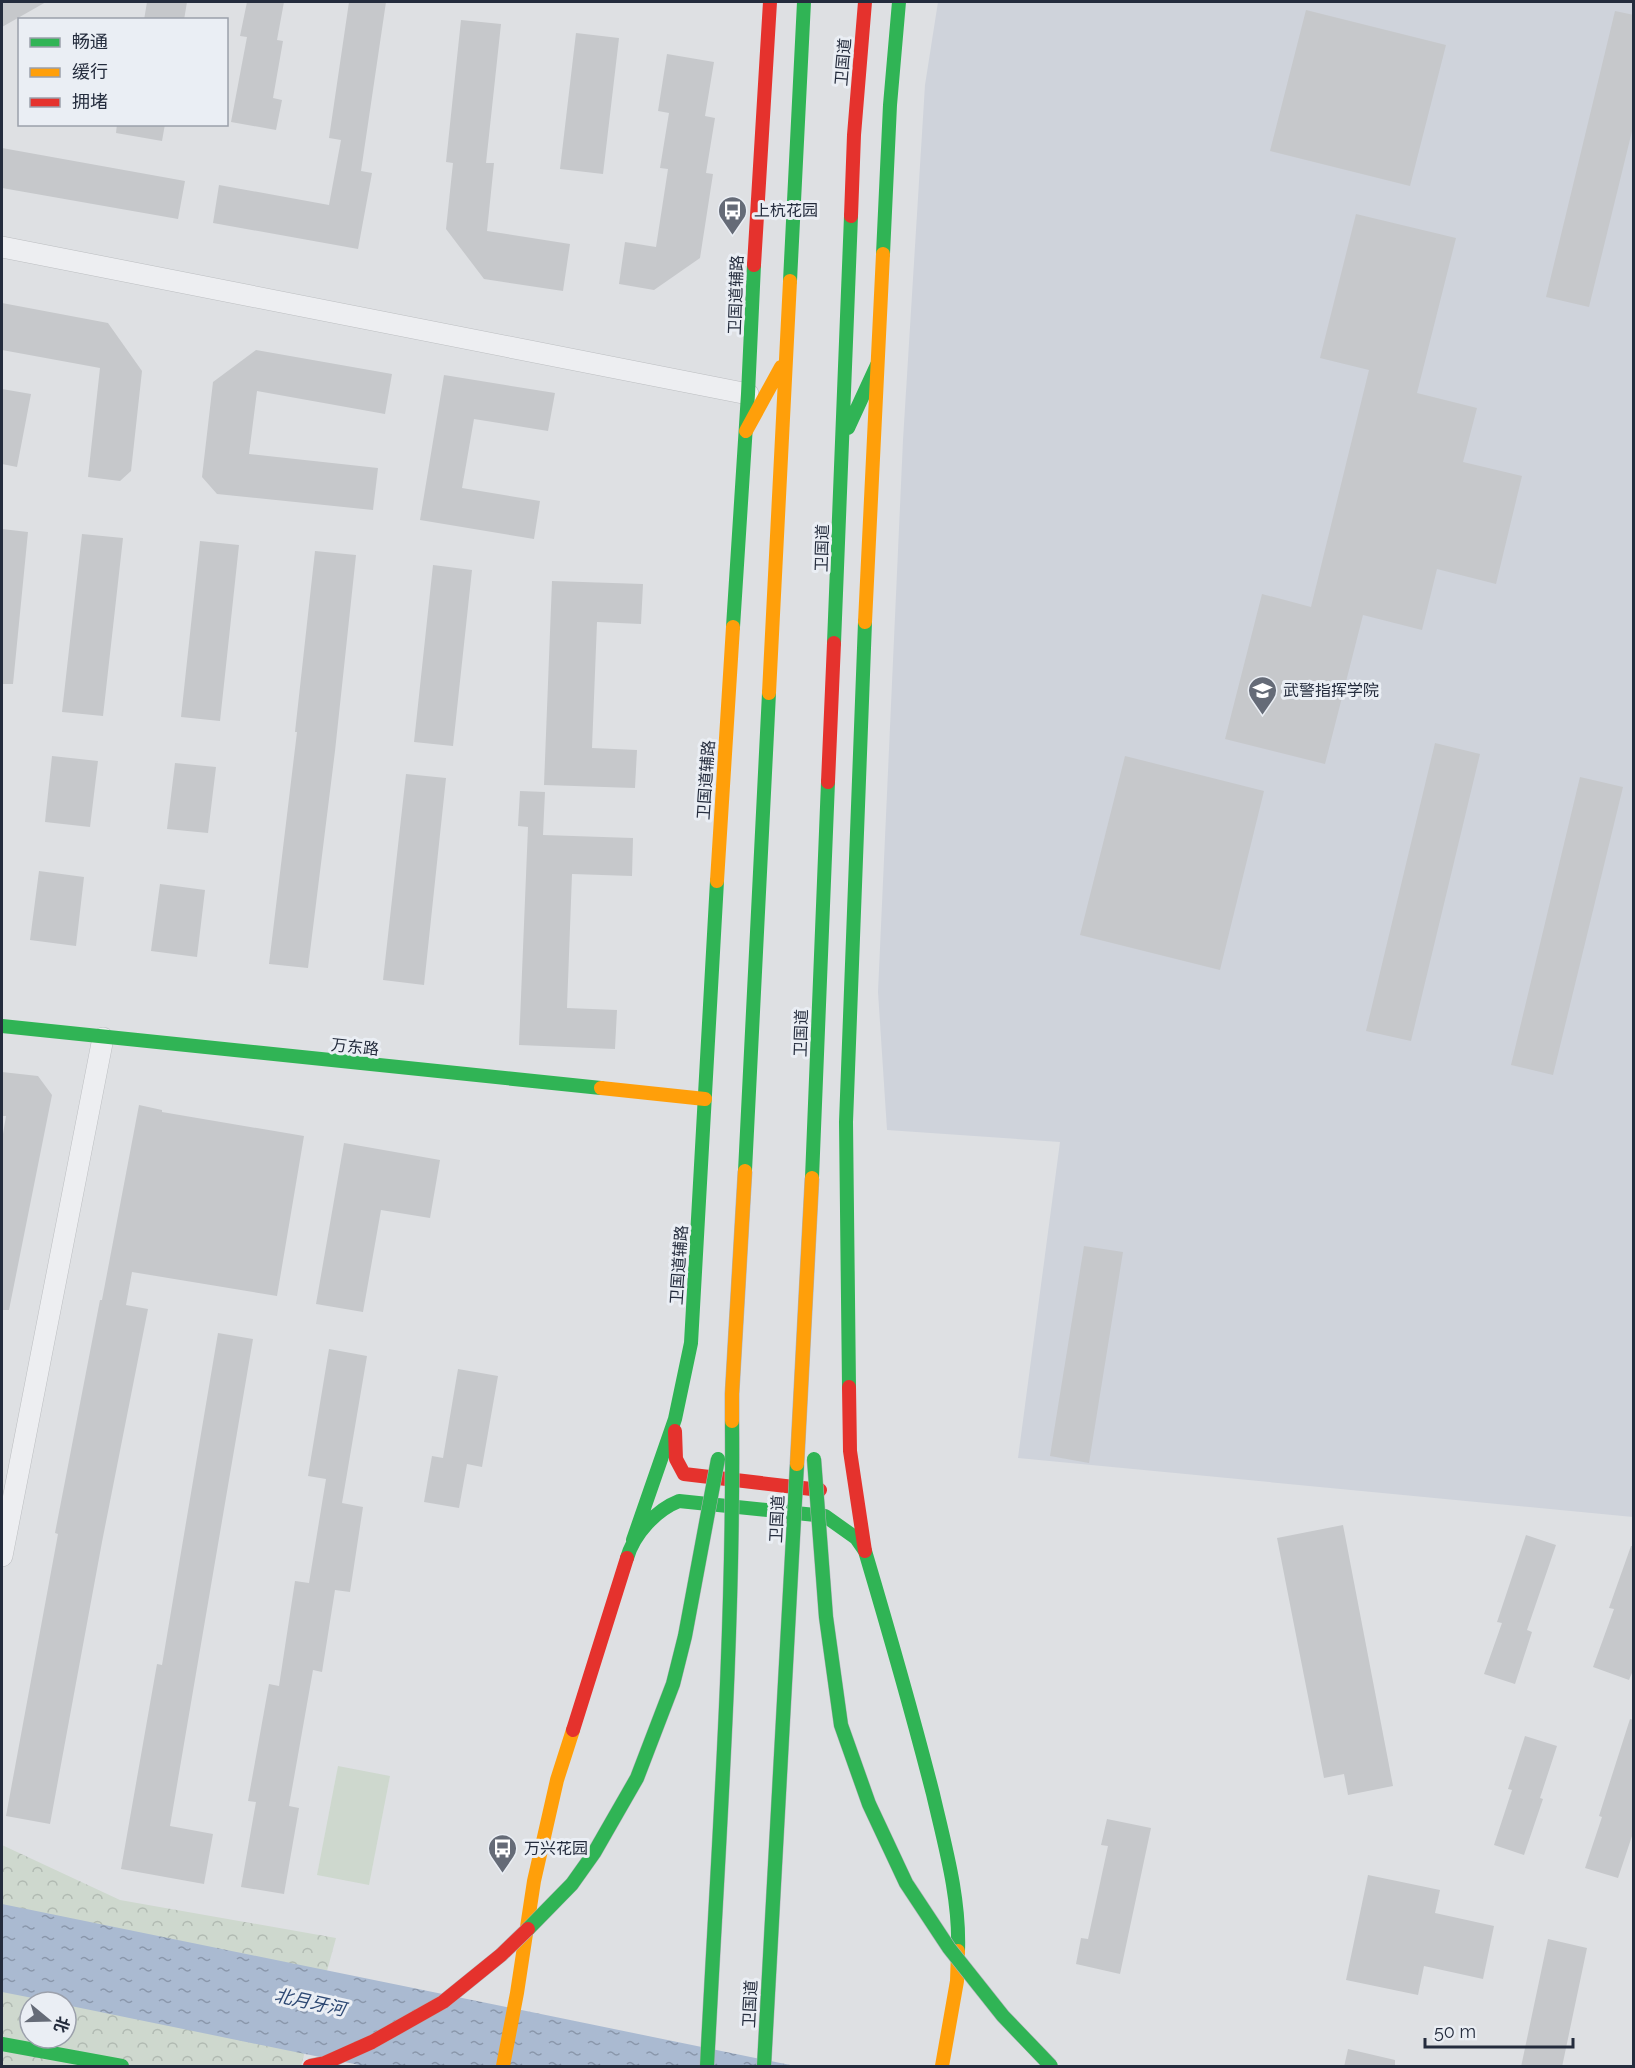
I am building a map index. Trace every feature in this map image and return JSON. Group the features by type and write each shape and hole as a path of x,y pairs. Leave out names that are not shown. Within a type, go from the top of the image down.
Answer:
{"main road":[{"name":"卫国道辅路","path":"629,1551 675,1419 691,1343 770,2"},
{"path":"707,2067 733,1497 732,1394 804,2"},
{"name":"卫国道","path":"764,2067 812,1178 854,135 865,2"},
{"path":"899,2 890,105 877,365 861,701 846,1100 850,1451 865,1551 914,1719 952,1872 959,1932 957,1981 942,2067"},
{"path":"790,12 801,44"},
{"path":"847,306 877,365"},
{"path":"746,431 785,361"},
{"path":"843,441 877,365"},
{"name":"万东路","path":"2,1026 705,1099"},
{"path":"804,1326 826,1617 842,1725 869,1804 906,1883 949,1948 1003,2016 1051,2067"},
{"path":"310,2067 325,2063 372,2042 443,2002 501,1955 548,1910 572,1884 594,1853 637,1778 673,1684 687,1625 712,1487 732,1394"},
{"path":"675,1419 675,1457 678,1468 684,1474 820,1490 837,1475 850,1451"},
{"path":"503,2067 518,1994 534,1881 557,1780 629,1551 645,1526 666,1505 679,1501 825,1516 856,1538 865,1551"},
{"path":"2,2044 122,2067"}],"street":[{"path":"2,247 748,394"},
{"path":"2,1556 103,1038"}],"shaded area":[{"name":"武警指挥学院","path":"938,2 1633,2 1633,1517 1018,1458 1060,1142 887,1130 878,992 903,440 925,85"}],"green space":[{"path":"338,1766 390,1776 369,1885 317,1875"},
{"path":"2,1845 120,1900 336,1938 301,2066 2,2066"}],"water":[{"name":"北月牙河","path":"2,1904 795,2066 364,2066 78,2007 78,1990 18,1990 18,1995 2,1992"}],"building":[{"path":"2,2 46,2 2,27"},
{"path":"147,2 187,2 184,18 144,18"},
{"path":"247,2 284,2 277,40 283,41 273,98 282,100 276,130 231,122 247,37 240,36"},
{"path":"349,2 386,2 361,171 372,173 358,249 213,223 219,185 329,205 341,140 329,138"},
{"path":"1306,10 1446,45 1410,186 1270,151"},
{"path":"1615,11 1634,15 1634,123 1589,307 1546,297"},
{"path":"461,20 501,24 486,163 494,163 487,231 570,244 563,291 484,279 446,229 453,163 446,162"},
{"path":"576,33 619,38 603,174 560,169"},
{"path":"667,54 714,62 705,116 715,118 706,173 713,174 700,258 654,290 619,284 625,242 656,247 668,169 660,168 669,113 658,111"},
{"path":"117,126 165,126 162,141 116,133"},
{"path":"2,148 185,181 178,219 2,188"},
{"path":"1356,214 1456,238 1417,393 1477,408 1463,462 1522,476 1496,584 1437,569 1422,630 1363,615 1325,764 1225,739 1262,594 1311,607 1369,370 1320,358"},
{"path":"2,303 108,323 142,371 131,471 120,481 88,477 100,368 2,350"},
{"path":"256,350 392,374 385,414 257,391 249,454 378,468 373,510 217,494 202,477 213,382"},
{"path":"444,375 555,393 548,431 474,419 462,488 540,501 534,539 420,520"},
{"path":"2,389 31,394 17,467 2,464"},
{"path":"2,529 28,532 13,684 2,684"},
{"path":"82,534 123,538 103,716 62,712"},
{"path":"200,541 239,545 220,721 181,717"},
{"path":"315,551 356,555 308,968 269,964 297,732 295,732"},
{"path":"433,565 472,570 453,746 414,742"},
{"path":"552,581 643,584 641,624 597,622 592,748 637,750 635,788 544,785"},
{"path":"1435,743 1480,754 1411,1041 1366,1031"},
{"path":"52,756 98,761 90,827 45,822"},
{"path":"1125,756 1264,791 1220,970 1080,935"},
{"path":"175,763 216,767 208,833 167,829"},
{"path":"406,774 446,778 424,985 383,980"},
{"path":"1580,777 1623,787 1553,1075 1511,1065"},
{"path":"520,791 545,792 543,835 633,838 632,876 572,874 567,1008 617,1010 615,1049 519,1045 528,827 518,826"},
{"path":"39,871 84,877 76,946 30,940"},
{"path":"160,884 205,890 197,957 151,951"},
{"path":"2,1072 38,1076 52,1095 9,1310 2,1310 2,1140 6,1116 2,1116"},
{"path":"139,1105 162,1110 162,1112 304,1136 277,1296 132,1272 126,1305 148,1309 50,1824 6,1816 58,1534 55,1533"},
{"path":"344,1143 440,1160 430,1218 381,1210 363,1312 316,1304"},
{"path":"1084,1246 1123,1252 1089,1463 1050,1456"},
{"path":"218,1333 253,1339 170,1826 213,1834 204,1884 121,1869 157,1664 162,1665"},
{"path":"329,1349 367,1356 342,1503 363,1507 350,1592 335,1590 322,1672 313,1670 289,1806 299,1808 284,1894 241,1887 256,1802 248,1801 269,1684 279,1686 295,1581 309,1583 326,1479 308,1476"},
{"path":"458,1369 498,1376 482,1467 467,1464 459,1508 424,1502 432,1456 443,1458"},
{"path":"1343,1525 1393,1786 1348,1795 1344,1774 1324,1778 1277,1538"},
{"path":"1526,1535 1556,1545 1527,1630 1532,1632 1515,1684 1484,1674 1502,1623 1497,1622"},
{"path":"1631,1546 1634,1546 1634,1668 1629,1680 1593,1667 1614,1609 1609,1608"},
{"path":"1630,1719 1634,1720 1634,1830 1618,1878 1585,1868"},
{"path":"1525,1736 1557,1746 1540,1798 1543,1799 1524,1855 1494,1845 1512,1790 1508,1789"},
{"path":"1107,1819 1151,1828 1120,1974 1076,1964 1081,1938 1088,1939 1108,1846 1101,1845"},
{"path":"1368,1875 1440,1890 1435,1913 1494,1926 1483,1979 1424,1966 1418,1995 1346,1980"},
{"path":"1548,1939 1587,1948 1562,2067 1521,2067"},
{"path":"1348,2049 1395,2060 1395,2067 1344,2067"}],"traffic: fast":[{"path":"790,281 804,2"},
{"path":"883,254 890,105 899,2"},
{"path":"834,643 851,216"},
{"path":"733,627 754,265"},
{"path":"848,428 877,365"},
{"path":"849,1387 846,1122 865,622"},
{"path":"745,1171 769,693"},
{"path":"812,1178 828,782"},
{"path":"633,1540 675,1419 691,1343 717,881"},
{"path":"2,1026 601,1088"},
{"path":"707,2066 728,1663 732,1421"},
{"path":"528,1929 572,1884 594,1853 637,1778 673,1684 685,1636 718,1459"},
{"path":"814,1459 826,1617 841,1725 869,1804 906,1883 949,1948 1003,2016 1051,2066"},
{"path":"764,2066 797,1464"},
{"path":"627,1558 635,1540 647,1524 662,1510 679,1501 825,1516 856,1538 865,1551 933,1794 954,1892 958,1951"},
{"path":"2,2044 122,2066"}],"traffic: slow":[{"path":"865,622 883,254"},
{"path":"769,693 790,281"},
{"path":"746,431 781,367"},
{"path":"717,881 733,627"},
{"path":"601,1088 705,1099"},
{"path":"732,1421 745,1171"},
{"path":"797,1464 812,1178"},
{"path":"503,2066 534,1881 557,1780 573,1730"},
{"path":"942,2066 957,1981 958,1951"}],"traffic: jam":[{"path":"754,265 770,2"},
{"path":"851,216 854,135 865,2"},
{"path":"828,782 834,643"},
{"path":"849,1387 850,1451 865,1551"},
{"path":"675,1431 676,1459 684,1474 820,1490"},
{"path":"573,1730 627,1558"},
{"path":"310,2066 325,2063 372,2042 443,2002 501,1955 528,1929"}],"place":[{"name":"上杭花园","path":"733,236"},
{"name":"武警指挥学院","path":"1262,716"},
{"name":"万兴花园","path":"503,1874"}]}
